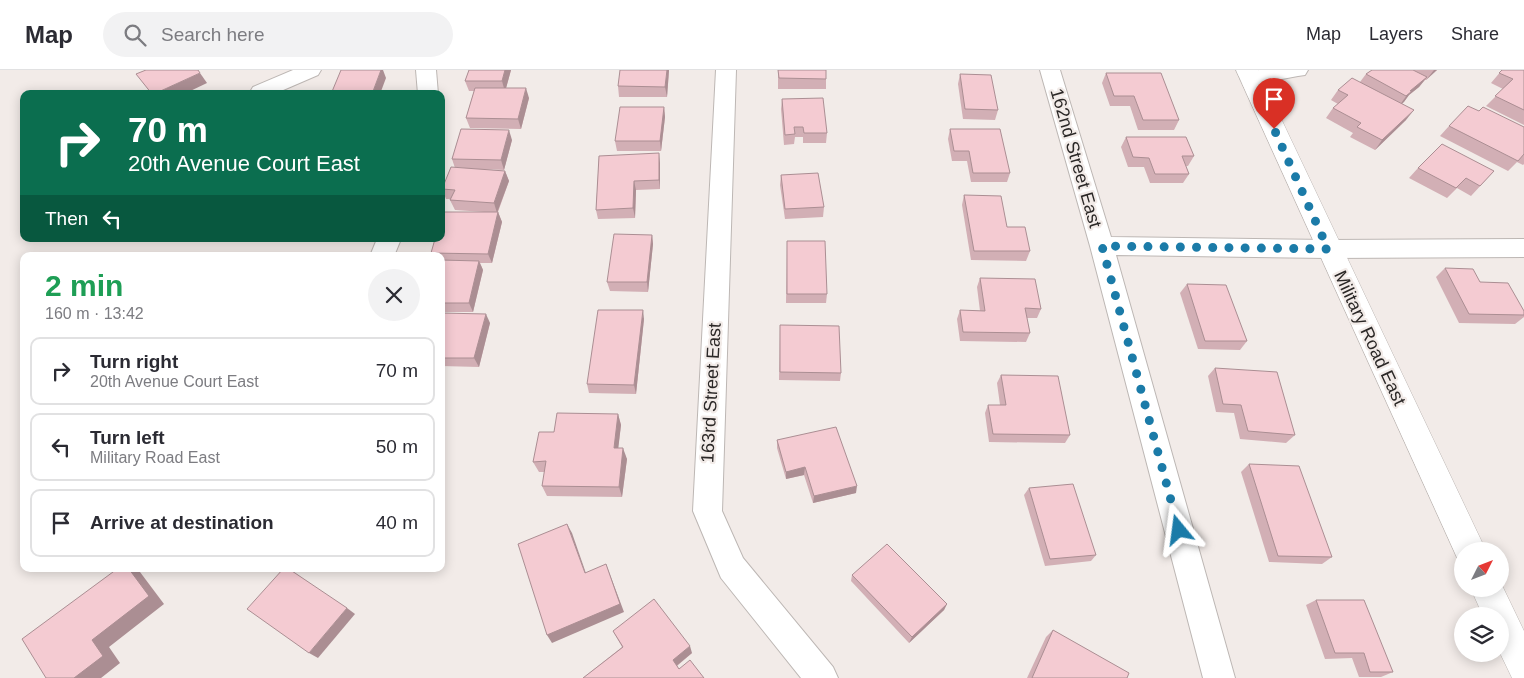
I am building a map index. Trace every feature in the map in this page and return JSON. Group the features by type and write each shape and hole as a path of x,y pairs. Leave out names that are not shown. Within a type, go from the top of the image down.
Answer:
{"street":[{"path":"265,90 310,70"},
{"path":"426,70 428,90"},
{"name":"163rd Street East","path":"726,70 707,510 732,568 822,678"},
{"name":"162nd Street East","path":"1050,70 1102,246 1219,678"},
{"path":"1249,74 1298,70"},
{"name":"Military Road East","path":"1249,74 1328,249 1466,542"},
{"path":"1102,246 1328,249 1524,248"},
{"path":"1491,598 1524,667"}],"building":[{"path":"146,70 198,70 200,73 163,90 149,90 136,74"},
{"path":"341,70 381,70 374,90 333,90"},
{"path":"469,70 505,70 502,81 465,81"},
{"path":"620,70 667,70 665,87 618,86"},
{"path":"778,70 826,70 826,79 779,78"},
{"path":"1372,70 1413,70 1427,77 1406,96 1366,74"},
{"path":"1502,70 1524,70 1524,110 1495,96 1513,79 1499,73"},
{"path":"1106,73 1161,73 1179,120 1143,120 1134,96 1114,96"},
{"path":"960,74 991,75 998,110 965,109"},
{"path":"1352,78 1414,110 1382,140 1357,127 1361,123 1333,108 1348,95 1338,90"},
{"path":"475,88 526,88 518,119 466,118"},
{"path":"823,98 827,133 804,133 803,127 794,127 795,134 785,135 782,99"},
{"path":"1468,106 1479,111 1483,107 1524,127 1524,154 1518,161 1449,126"},
{"path":"620,107 664,107 660,141 615,141"},
{"path":"461,129 509,130 501,160 452,159"},
{"path":"950,129 1000,129 1010,173 973,173 969,151 954,151"},
{"path":"1126,137 1186,137 1194,156 1182,156 1189,174 1155,174 1149,158 1133,157"},
{"path":"1442,144 1494,171 1480,186 1466,178 1456,188 1418,168"},
{"path":"659,153 659,180 634,181 633,208 596,210 599,156"},
{"path":"451,167 505,171 494,203 450,200 455,190 445,189 445,182"},
{"path":"818,173 824,207 785,209 781,175"},
{"path":"964,195 1001,196 1007,227 1025,227 1030,251 974,251"},
{"path":"445,212 498,212 488,254 431,252 434,242 445,242"},
{"path":"614,234 652,235 647,282 607,282"},
{"path":"787,241 825,241 827,294 787,294"},
{"path":"445,260 479,261 469,303 445,303"},
{"path":"1445,268 1473,269 1480,282 1508,283 1524,311 1524,315 1469,314"},
{"path":"980,278 1035,279 1041,309 1025,308 1030,333 963,332 960,310 985,311"},
{"path":"1187,284 1226,285 1247,341 1205,341"},
{"path":"598,310 643,310 634,385 587,384"},
{"path":"445,313 486,314 474,358 445,358"},
{"path":"780,325 839,326 841,373 780,372"},
{"path":"1215,368 1277,372 1295,435 1248,431 1241,405 1223,404"},
{"path":"1001,375 1058,376 1070,435 993,434 988,405 1006,405"},
{"path":"557,413 618,414 614,448 623,448 619,487 542,486 546,461 533,462 539,432 554,432"},
{"path":"836,427 857,486 814,496 805,467 786,472 777,440"},
{"path":"1249,464 1299,466 1332,557 1278,556"},
{"path":"1073,484 1096,555 1050,559 1029,488"},
{"path":"567,524 585,573 606,564 620,604 547,635 518,544"},
{"path":"887,544 947,604 912,637 852,575"},
{"path":"113,572 131,572 149,596 92,640 103,656 74,678 46,678 22,639"},
{"path":"280,572 293,572 347,608 309,653 247,609"},
{"path":"654,599 690,646 673,660 679,669 690,660 704,678 583,678 623,647 613,631"},
{"path":"1316,600 1364,600 1393,672 1370,672 1364,653 1335,653"},
{"path":"1053,630 1129,673 1127,678 1032,678"}],"route":[{"path":"1179,530 1102,246 1328,249 1274,129"}]}
